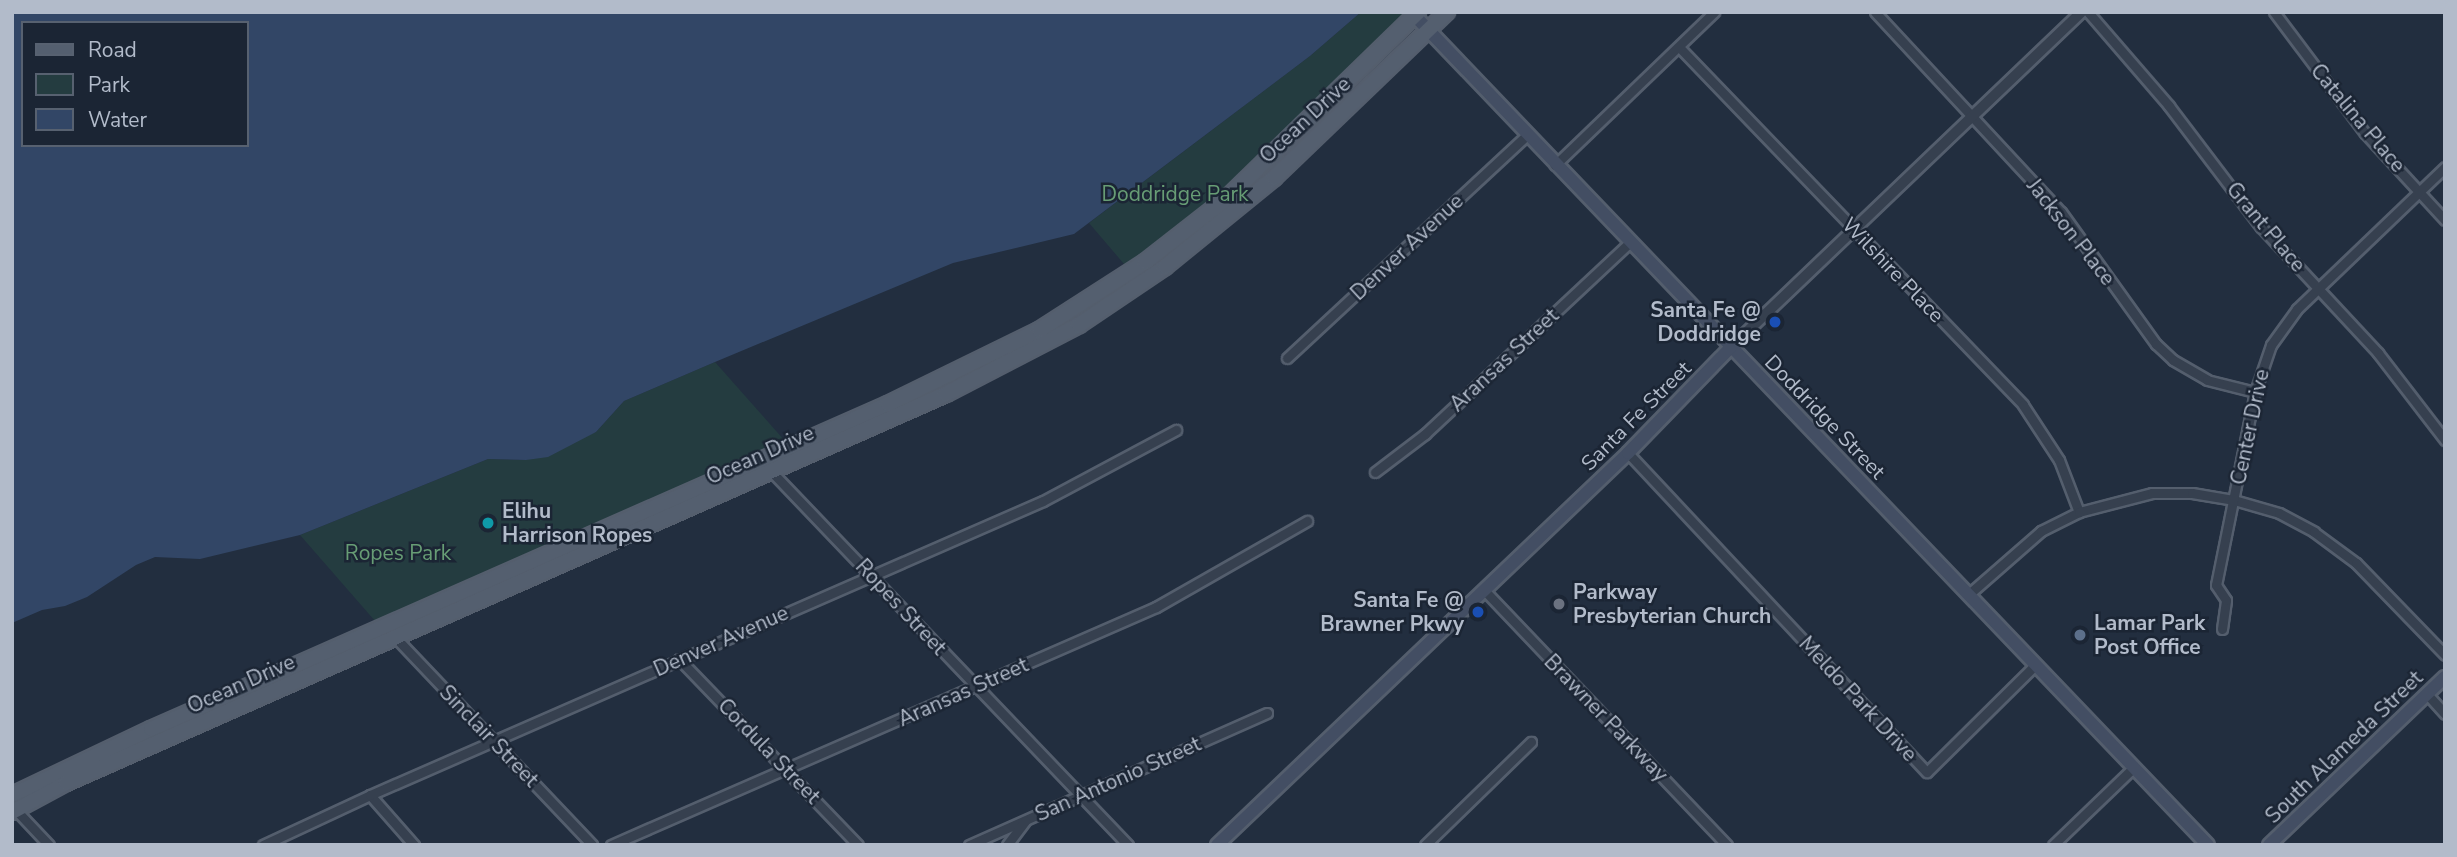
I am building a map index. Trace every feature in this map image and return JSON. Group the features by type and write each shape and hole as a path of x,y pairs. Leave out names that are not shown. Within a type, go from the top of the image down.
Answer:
{"main road":[{"name":"Ocean Drive","path":"13,806 104,750 759,462 992,354 1043,336 1119,298 1206,234 1274,178 1447,12"},
{"name":"Ocean Drive","path":"13,806 578,559 1000,368 1145,262 1265,164 1416,14"},
{"name":"Doddridge Street","path":"1416,14 1555,165 2208,845"},
{"path":"1195,223 1206,234"},
{"name":"Santa Fe Street","path":"1217,845 1628,453 1731,347"},
{"path":"992,354 1000,368"},
{"path":"939,380 946,394"},
{"path":"888,404 896,417"},
{"path":"570,544 578,559"},
{"path":"452,597 458,612"},
{"path":"300,664 306,678"},
{"name":"South Alameda Street","path":"2269,845 2445,677"},
{"path":"210,703 216,718"},
{"path":"151,729 158,743"},
{"path":"104,750 110,764"}],"street":[{"path":"1555,165 1714,12"},
{"name":"Jackson Place","path":"1875,12 2061,212 2156,344 2173,360 2207,380 2255,392"},
{"name":"Santa Fe Street","path":"1731,347 2081,12"},
{"name":"Grant Place","path":"2088,12 2169,106 2261,227 2378,353 2445,440"},
{"name":"Catalina Place","path":"2274,12 2365,133 2445,220"},
{"name":"Wilshire Place","path":"1679,47 2023,405 2059,460 2079,512"},
{"name":"Denver Avenue","path":"1287,358 1527,135"},
{"name":"Center Drive","path":"2222,629 2226,600 2216,585 2255,392 2263,365 2282,328 2445,167"},
{"name":"Aransas Street","path":"1375,472 1424,434 1630,242"},
{"name":"Denver Avenue","path":"263,845 370,795 1042,502 1176,430"},
{"name":"Meldo Park Drive","path":"1628,453 1927,772 2036,664"},
{"name":"Ropes Street","path":"759,462 774,472 1128,845"},
{"path":"1969,594 2040,531 2079,512 2152,493 2192,494 2234,500 2279,513 2314,532 2356,564 2445,654"},
{"name":"Aransas Street","path":"611,845 1156,607 1307,521"},
{"name":"Brawner Parkway","path":"1485,591 1727,845"},
{"name":"Sinclair Street","path":"387,627 593,845"},
{"name":"Cordula Street","path":"679,659 788,769 858,845"},
{"path":"2427,694 2445,714"},
{"name":"San Antonio Street","path":"969,845 1266,713"},
{"path":"1425,845 1531,742"},
{"path":"2053,845 2134,767"},
{"path":"370,795 414,845"},
{"path":"13,806 49,845"},
{"path":"1007,845 1027,820"}],"green space":[{"name":"Doddridge Park","path":"1361,12 1407,12 1233,182 1193,216 1133,261 1124,264 1089,223 1310,56"},
{"name":"Ropes Park","path":"715,362 785,441 375,621 300,535 488,459 526,460 596,432 624,401"}],"water":[{"path":"12,12 1361,12 1310,56 1074,234 953,263 715,362 624,401 596,432 548,457 526,460 488,459 300,535 200,559 155,557 136,565 87,597 65,606 42,610 12,623"}],"place":[{"name":"Santa Fe @ Doddridge","path":"1775,322"},
{"name":"Elihu Harrison Ropes","path":"488,523"},
{"name":"Parkway Presbyterian Church","path":"1559,604"},
{"name":"Santa Fe @ Brawner Pkwy","path":"1478,612"},
{"name":"Lamar Park Post Office","path":"2080,635"}]}
